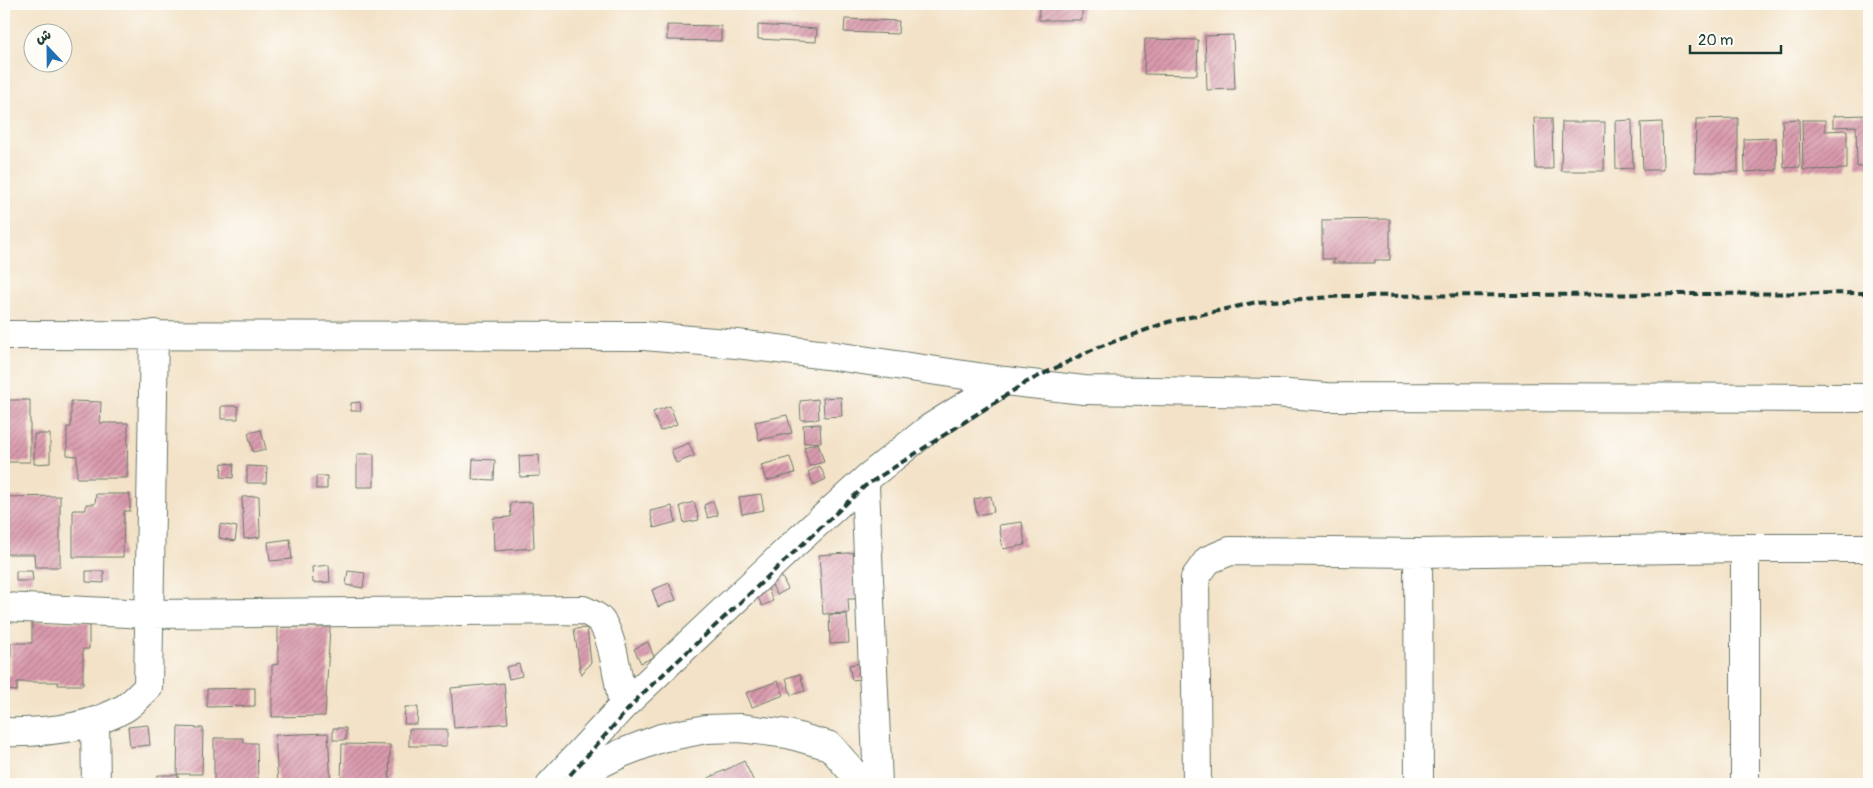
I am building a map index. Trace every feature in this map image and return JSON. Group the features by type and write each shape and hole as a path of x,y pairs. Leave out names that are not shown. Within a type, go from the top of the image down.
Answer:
{"street":[{"path":"4,732 37,732 95,722 126,707 148,687 154,334"},
{"path":"4,335 644,336 835,356 1006,381 1084,390 1275,393 1327,397 1869,398"},
{"path":"551,784 623,706 867,478 930,428 1006,381"},
{"path":"867,478 865,486 878,784"},
{"path":"1745,548 1745,784"},
{"path":"1197,784 1195,578 1208,560 1230,551 1418,553 1869,548"},
{"path":"1418,553 1419,784"},
{"path":"4,607 148,614 583,610 594,614 608,632 623,706"},
{"path":"95,722 96,784"},
{"path":"559,784 622,753 661,738 706,729 740,728 788,734 830,746 862,784"}],"building":[{"path":"1039,4 1082,4 1082,20 1039,20"},
{"path":"845,19 899,21 898,34 844,32"},
{"path":"667,25 721,26 721,41 667,40"},
{"path":"758,25 817,29 816,42 758,39"},
{"path":"1233,35 1235,89 1207,90 1205,36"},
{"path":"1145,39 1198,40 1197,75 1144,74"},
{"path":"1869,115 1869,166 1857,167 1856,126 1833,127 1833,116"},
{"path":"1534,118 1552,118 1553,169 1536,169"},
{"path":"1738,118 1738,172 1695,172 1696,119"},
{"path":"1799,119 1800,167 1784,168 1782,120"},
{"path":"1632,120 1633,168 1616,169 1615,121"},
{"path":"1802,120 1825,120 1825,131 1847,130 1847,169 1803,170"},
{"path":"1562,122 1605,122 1604,171 1561,171"},
{"path":"1662,122 1663,170 1643,170 1641,123"},
{"path":"1776,138 1777,170 1745,172 1744,139"},
{"path":"1390,219 1390,260 1375,260 1375,263 1333,263 1334,259 1322,259 1322,220"},
{"path":"841,397 842,416 824,417 823,398"},
{"path":"818,399 819,419 801,420 800,401"},
{"path":"4,400 30,400 30,462 4,462"},
{"path":"71,401 101,402 100,423 128,423 127,478 77,478 77,456 67,455 67,427 71,427"},
{"path":"360,402 361,411 351,411 351,403"},
{"path":"221,406 238,406 238,419 221,419"},
{"path":"670,406 677,424 660,431 653,412"},
{"path":"787,415 792,433 759,440 755,422"},
{"path":"820,424 821,442 804,443 803,425"},
{"path":"261,430 266,449 253,452 248,433"},
{"path":"34,434 50,434 50,463 34,464"},
{"path":"689,443 694,456 676,463 671,450"},
{"path":"818,443 824,462 809,466 804,447"},
{"path":"357,454 374,454 374,487 357,487"},
{"path":"539,455 540,476 520,477 519,456"},
{"path":"790,457 795,473 766,481 761,465"},
{"path":"473,459 495,460 494,480 472,479"},
{"path":"222,463 234,464 233,478 221,477"},
{"path":"247,466 267,467 266,483 247,483"},
{"path":"820,466 826,479 814,485 808,472"},
{"path":"316,476 327,476 327,489 316,489"},
{"path":"96,494 130,494 130,511 124,511 123,557 73,557 73,510 86,510 86,504 95,504"},
{"path":"761,494 764,510 742,514 739,497"},
{"path":"60,496 60,567 35,567 34,554 4,554 4,497"},
{"path":"259,496 260,537 244,539 242,497"},
{"path":"991,496 994,512 977,515 974,499"},
{"path":"713,501 718,515 708,518 704,505"},
{"path":"532,502 534,548 494,551 493,518 511,517 510,503"},
{"path":"694,502 699,520 684,523 680,506"},
{"path":"672,506 676,522 654,528 650,511"},
{"path":"1022,522 1025,545 1003,549 999,525"},
{"path":"220,524 237,527 235,541 219,538"},
{"path":"290,539 292,559 270,561 268,542"},
{"path":"862,552 864,599 848,599 849,613 823,614 819,555"},
{"path":"329,565 330,582 313,583 312,567"},
{"path":"16,571 32,571 33,581 16,581"},
{"path":"86,571 104,571 104,583 86,582"},
{"path":"348,571 365,573 363,588 346,585"},
{"path":"780,573 788,589 777,595 769,579"},
{"path":"669,583 676,600 658,607 652,590"},
{"path":"766,584 773,601 762,606 754,589"},
{"path":"847,614 849,643 830,644 829,615"},
{"path":"32,622 89,622 89,649 83,649 83,685 58,685 58,682 17,682 17,691 4,690 4,675 11,675 11,643 32,643"},
{"path":"278,627 330,627 325,716 272,717 272,665 278,664"},
{"path":"587,628 591,662 581,675 574,629"},
{"path":"648,642 654,657 641,663 634,649"},
{"path":"866,662 868,678 852,680 849,665"},
{"path":"519,664 522,676 509,679 506,667"},
{"path":"800,674 805,691 791,695 786,678"},
{"path":"778,681 784,695 752,707 746,693"},
{"path":"504,683 508,723 454,728 451,688"},
{"path":"255,688 255,706 207,707 207,689"},
{"path":"405,707 418,707 417,724 404,724"},
{"path":"148,725 150,745 130,747 128,727"},
{"path":"178,727 203,728 202,774 177,774"},
{"path":"333,728 346,728 346,740 333,740"},
{"path":"409,729 447,729 447,746 409,746"},
{"path":"328,733 331,784 278,784 275,735"},
{"path":"214,738 243,738 244,743 257,743 258,784 214,784"},
{"path":"342,744 390,745 389,784 341,784"},
{"path":"744,761 755,784 696,784"},
{"path":"158,775 178,775 178,784 157,784"}],"railway":[{"path":"562,784 640,696 865,486 1025,383 1096,348 1168,322 1257,302 1347,296 1869,293"}]}
